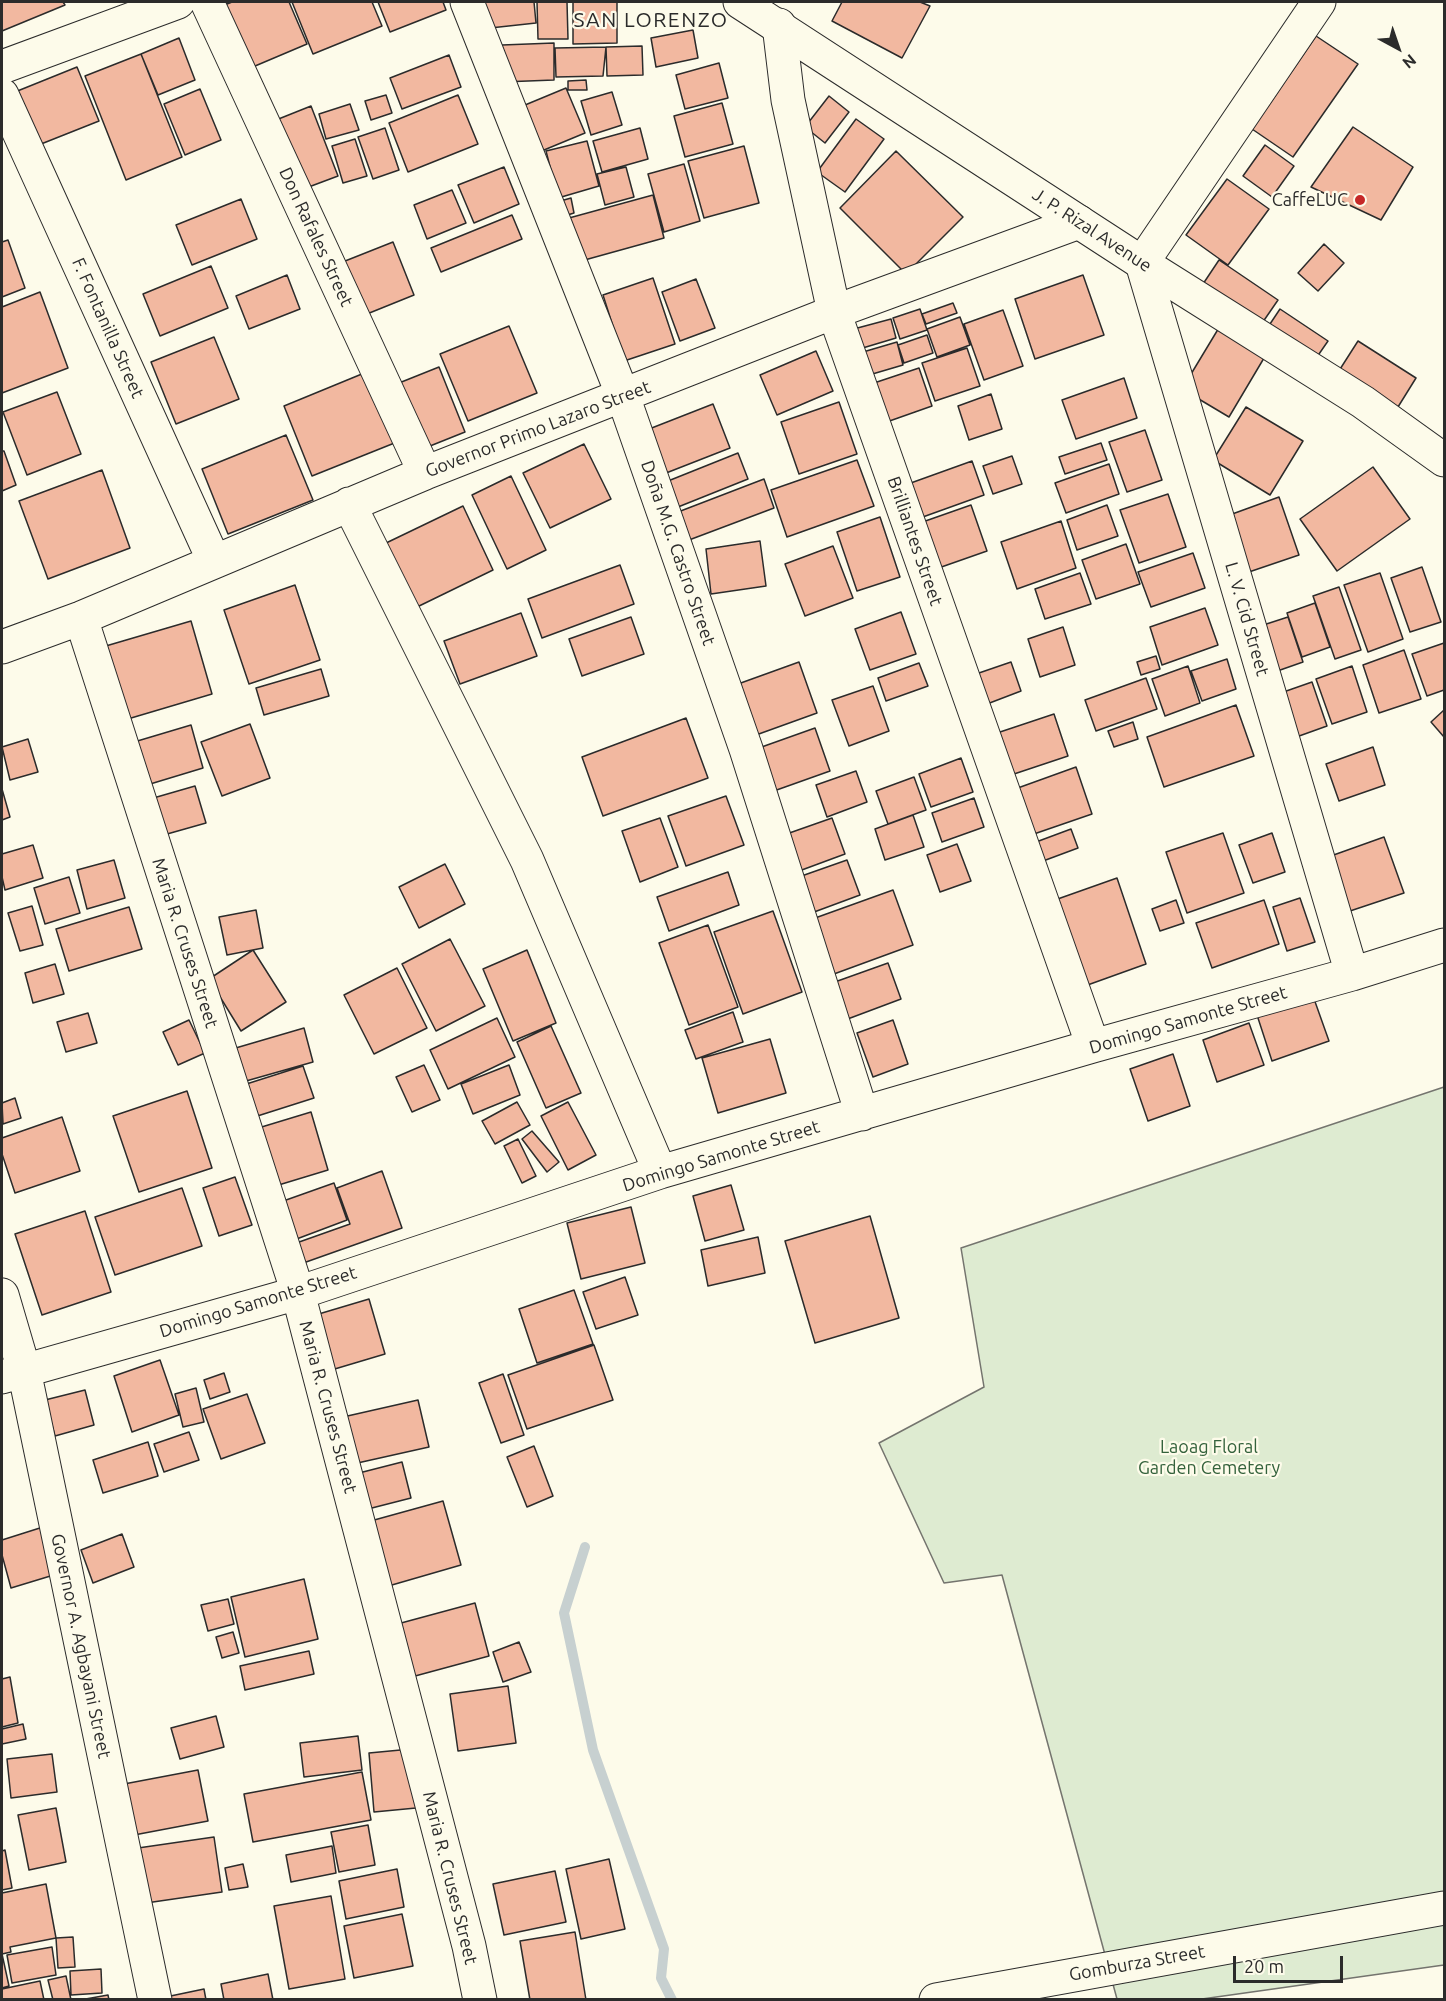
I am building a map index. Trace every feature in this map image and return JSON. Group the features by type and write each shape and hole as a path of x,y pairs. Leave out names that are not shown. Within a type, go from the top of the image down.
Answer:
{"street":[{"path":"2,67 178,2"},
{"name":"Don Rafales Street","path":"207,2 425,473"},
{"name":"Doña M.G. Castro Street","path":"467,2 622,396 746,749 862,1114"},
{"name":"J. P. Rizal Avenue","path":"740,2 779,25 1142,263 1363,402 1444,459"},
{"path":"1142,263 1319,2"},
{"name":"Brilliantes Street","path":"779,25 788,100 834,312 1094,1046"},
{"name":"F. Fontanilla Street","path":"2,95 214,561"},
{"name":"Governor Primo Lazaro Street","path":"2,647 81,618 425,473 834,312 1079,222"},
{"name":"L. V. Cid Street","path":"1142,263 1352,974"},
{"path":"350,504 527,860 660,1173"},
{"name":"Maria R. Cruses Street","path":"81,618 298,1293 469,1946 480,2000"},
{"name":"Domingo Samonte Street","path":"13,1373 298,1293 660,1173 1094,1046 1352,974 1444,945"},
{"name":"Governor A. Agbayani Street","path":"2,1295 13,1373 155,2000"},
{"name":"Gomburza Street","path":"936,2000 1444,1908"}],"green space":[{"name":"Laoag Floral Garden Cemetery","path":"1444,1087 1444,1965 1202,1999 1117,1999 1002,1575 944,1583 879,1443 984,1387 961,1248"}],"building":[{"path":"2,2 63,2 65,5 2,31"},
{"path":"232,2 289,2 307,44 248,69 222,6"},
{"path":"292,2 372,2 382,26 313,54"},
{"path":"378,2 443,2 446,10 390,32"},
{"path":"479,2 534,2 536,23 481,29"},
{"path":"537,2 567,2 568,39 538,39"},
{"path":"573,2 617,2 617,43 573,44"},
{"path":"842,2 920,2 930,6 902,58 832,21"},
{"path":"693,30 698,58 656,67 651,38"},
{"path":"1316,36 1358,64 1293,157 1252,129"},
{"path":"179,38 195,80 158,95 141,54"},
{"path":"554,43 554,80 502,82 502,45"},
{"path":"642,46 643,75 607,76 606,47"},
{"path":"606,47 603,76 556,77 555,48"},
{"path":"141,54 182,157 126,180 85,76"},
{"path":"449,55 461,87 402,109 390,78"},
{"path":"719,63 728,98 685,109 676,75"},
{"path":"77,67 99,121 31,148 10,94"},
{"path":"586,80 587,90 568,90 568,81"},
{"path":"566,88 585,133 532,155 513,110"},
{"path":"200,89 221,140 185,155 164,104"},
{"path":"612,92 622,125 591,135 581,101"},
{"path":"386,95 392,113 371,120 365,101"},
{"path":"458,95 478,144 408,172 389,123"},
{"path":"829,96 849,112 825,143 805,127"},
{"path":"722,103 733,144 685,157 674,116"},
{"path":"350,104 359,130 326,139 319,114"},
{"path":"311,106 338,176 298,191 271,122"},
{"path":"856,119 884,139 845,192 817,172"},
{"path":"1353,127 1413,167 1381,220 1311,187"},
{"path":"385,128 399,170 373,179 358,137"},
{"path":"640,128 648,159 602,172 593,141"},
{"path":"355,139 367,176 343,183 332,146"},
{"path":"587,141 599,186 558,198 546,151"},
{"path":"1265,145 1294,166 1272,197 1243,176"},
{"path":"744,146 759,203 704,218 688,161"},
{"path":"896,151 963,217 906,274 840,208"},
{"path":"684,164 700,221 664,232 648,174"},
{"path":"504,167 519,204 474,223 458,185"},
{"path":"626,167 634,197 605,205 597,174"},
{"path":"1227,179 1269,209 1228,265 1186,235"},
{"path":"452,190 466,223 427,239 414,205"},
{"path":"653,195 664,238 581,261 569,218"},
{"path":"571,198 574,213 561,217 557,202"},
{"path":"241,199 257,239 192,265 176,225"},
{"path":"512,215 522,239 441,272 431,248"},
{"path":"8,240 25,288 2,297 2,242"},
{"path":"393,242 414,295 357,318 335,265"},
{"path":"1324,244 1344,263 1318,291 1298,273"},
{"path":"1219,260 1278,300 1256,332 1197,293"},
{"path":"211,266 228,308 160,336 143,294"},
{"path":"287,275 300,309 249,329 236,296"},
{"path":"1083,275 1104,335 1035,359 1015,299"},
{"path":"653,278 675,344 624,361 603,295"},
{"path":"696,279 715,328 680,341 662,292"},
{"path":"40,292 68,368 2,393 2,307"},
{"path":"953,303 957,313 926,324 922,314"},
{"path":"920,309 927,330 900,339 893,318"},
{"path":"1280,309 1328,341 1310,367 1262,336"},
{"path":"1003,310 1023,366 984,380 964,324"},
{"path":"960,317 970,345 937,357 927,329"},
{"path":"891,319 896,338 856,350 850,330"},
{"path":"509,326 537,393 468,421 440,354"},
{"path":"1220,326 1267,353 1229,417 1182,389"},
{"path":"927,335 933,353 904,363 898,345"},
{"path":"214,337 239,399 176,424 151,362"},
{"path":"1358,341 1416,378 1393,415 1335,377"},
{"path":"897,342 903,365 869,375 863,352"},
{"path":"967,348 980,386 935,401 922,363"},
{"path":"816,351 833,391 777,415 760,375"},
{"path":"439,367 465,432 420,450 394,385"},
{"path":"919,368 932,406 881,424 868,385"},
{"path":"374,369 402,440 312,476 284,406"},
{"path":"1124,378 1137,418 1076,439 1062,400"},
{"path":"57,392 81,454 27,475 3,412"},
{"path":"991,394 1002,429 969,440 958,406"},
{"path":"839,402 857,454 799,474 781,422"},
{"path":"713,404 730,448 661,475 644,431"},
{"path":"1246,407 1303,441 1270,495 1213,460"},
{"path":"1145,430 1162,480 1127,492 1109,442"},
{"path":"286,435 313,500 228,534 202,469"},
{"path":"1101,443 1107,460 1065,474 1059,457"},
{"path":"584,444 611,499 550,528 523,473"},
{"path":"2,451 4,451 16,485 2,491"},
{"path":"738,453 748,479 678,507 668,481"},
{"path":"1012,456 1022,484 993,494 983,466"},
{"path":"857,460 874,506 787,537 771,490"},
{"path":"972,461 984,495 920,518 908,484"},
{"path":"1109,464 1119,494 1066,513 1055,483"},
{"path":"1373,467 1410,519 1337,571 1300,519"},
{"path":"102,470 130,548 48,579 19,501"},
{"path":"511,476 546,550 507,569 472,495"},
{"path":"764,479 774,508 689,540 678,512"},
{"path":"1168,494 1186,547 1139,563 1120,510"},
{"path":"1279,497 1299,555 1243,574 1224,517"},
{"path":"971,505 987,551 930,571 914,525"},
{"path":"1107,505 1118,536 1077,550 1067,520"},
{"path":"463,506 493,570 415,608 384,544"},
{"path":"880,517 900,577 857,591 837,532"},
{"path":"1061,521 1076,568 1017,589 1001,542"},
{"path":"760,541 766,586 711,594 706,549"},
{"path":"1126,544 1140,584 1096,599 1082,560"},
{"path":"833,546 853,598 805,616 785,564"},
{"path":"1193,553 1205,588 1151,607 1138,572"},
{"path":"620,565 634,604 542,638 528,599"},
{"path":"1422,567 1441,622 1410,632 1391,578"},
{"path":"1080,573 1091,604 1045,619 1035,589"},
{"path":"1380,573 1403,639 1368,652 1344,585"},
{"path":"295,585 320,660 249,684 224,610"},
{"path":"1339,587 1361,650 1335,659 1313,596"},
{"path":"1315,603 1330,647 1302,657 1287,613"},
{"path":"1205,608 1218,645 1162,665 1150,627"},
{"path":"901,612 916,654 870,670 855,629"},
{"path":"521,613 537,656 460,684 444,641"},
{"path":"631,617 644,654 582,676 569,639"},
{"path":"1288,617 1303,662 1266,675 1251,629"},
{"path":"191,621 212,694 121,721 99,648"},
{"path":"1063,627 1075,665 1040,677 1028,639"},
{"path":"1444,643 1444,690 1427,696 1412,654"},
{"path":"1404,650 1421,699 1379,713 1363,665"},
{"path":"1156,656 1160,669 1141,675 1137,662"},
{"path":"1227,659 1236,689 1202,701 1191,671"},
{"path":"799,662 817,713 756,735 738,684"},
{"path":"1011,662 1021,691 987,704 976,674"},
{"path":"919,663 928,686 886,701 878,678"},
{"path":"1188,666 1200,703 1165,716 1152,679"},
{"path":"1352,666 1367,712 1332,724 1316,679"},
{"path":"321,669 329,696 264,715 256,688"},
{"path":"1146,678 1157,709 1096,731 1085,700"},
{"path":"1312,682 1327,726 1288,740 1272,696"},
{"path":"873,686 889,731 849,746 832,700"},
{"path":"1236,705 1254,756 1164,787 1147,737"},
{"path":"1444,710 1444,737 1431,722"},
{"path":"1054,714 1068,756 1005,777 991,735"},
{"path":"686,718 708,778 603,816 582,757"},
{"path":"1133,722 1138,739 1114,747 1108,731"},
{"path":"250,724 270,778 222,796 201,742"},
{"path":"191,725 203,768 137,788 124,745"},
{"path":"815,728 830,771 771,792 756,749"},
{"path":"28,739 38,772 10,780 2,747"},
{"path":"1373,747 1385,785 1339,801 1326,764"},
{"path":"961,758 973,792 931,807 919,774"},
{"path":"1076,767 1092,814 1031,835 1015,789"},
{"path":"856,771 867,802 827,817 816,785"},
{"path":"914,777 926,810 888,824 876,791"},
{"path":"195,786 206,823 153,838 143,801"},
{"path":"2,789 10,817 2,820"},
{"path":"726,796 744,845 686,866 668,816"},
{"path":"974,798 984,827 942,842 932,813"},
{"path":"913,815 924,847 885,860 875,829"},
{"path":"660,818 678,867 640,882 622,831"},
{"path":"832,818 845,854 791,874 778,837"},
{"path":"1071,829 1078,848 1035,864 1028,845"},
{"path":"1223,833 1244,893 1187,913 1166,852"},
{"path":"1272,833 1285,872 1253,883 1239,845"},
{"path":"1384,837 1404,893 1347,912 1328,857"},
{"path":"957,844 971,881 940,892 927,855"},
{"path":"33,845 43,878 5,890 2,877 2,854"},
{"path":"114,860 125,898 87,909 77,870"},
{"path":"847,860 860,895 806,915 793,879"},
{"path":"445,864 465,904 419,928 399,887"},
{"path":"728,872 739,905 669,931 657,897"},
{"path":"69,877 80,913 45,924 34,888"},
{"path":"1117,878 1146,964 1082,987 1052,901"},
{"path":"893,890 913,945 823,978 804,922"},
{"path":"1300,898 1315,942 1287,951 1273,907"},
{"path":"1176,900 1184,923 1160,931 1152,909"},
{"path":"1264,900 1279,944 1212,968 1196,923"},
{"path":"32,906 43,945 20,951 8,913"},
{"path":"129,907 142,949 69,971 56,929"},
{"path":"256,910 263,948 227,955 219,917"},
{"path":"773,911 802,992 743,1014 714,932"},
{"path":"708,925 738,1007 689,1025 659,943"},
{"path":"450,939 485,1006 436,1031 402,964"},
{"path":"253,950 286,1002 241,1031 209,979"},
{"path":"527,950 556,1023 513,1041 483,969"},
{"path":"888,963 901,999 845,1020 832,983"},
{"path":"55,964 64,994 33,1003 25,973"},
{"path":"397,968 427,1028 374,1054 344,995"},
{"path":"1313,996 1329,1041 1272,1061 1257,1015"},
{"path":"733,1012 743,1042 696,1059 685,1030"},
{"path":"88,1013 97,1043 66,1052 57,1022"},
{"path":"497,1018 515,1057 448,1089 430,1050"},
{"path":"189,1020 205,1053 178,1065 163,1032"},
{"path":"893,1020 908,1064 873,1077 857,1033"},
{"path":"1249,1023 1264,1065 1217,1082 1203,1040"},
{"path":"551,1026 581,1093 546,1108 517,1042"},
{"path":"304,1028 313,1062 232,1085 222,1052"},
{"path":"770,1039 786,1093 718,1113 702,1058"},
{"path":"1173,1054 1190,1106 1148,1121 1130,1069"},
{"path":"424,1065 440,1100 412,1112 396,1077"},
{"path":"509,1065 520,1095 473,1114 461,1084"},
{"path":"303,1066 314,1098 248,1119 237,1087"},
{"path":"187,1091 212,1168 139,1192 113,1116"},
{"path":"15,1098 21,1118 3,1124 2,1103"},
{"path":"517,1102 530,1125 495,1144 482,1121"},
{"path":"568,1102 596,1155 568,1170 541,1116"},
{"path":"311,1112 328,1170 272,1187 255,1129"},
{"path":"62,1117 80,1171 15,1193 2,1154 2,1138"},
{"path":"532,1131 559,1162 547,1172 522,1139"},
{"path":"518,1139 536,1176 522,1183 504,1146"},
{"path":"382,1171 402,1228 292,1267 285,1247 350,1224 337,1188"},
{"path":"235,1177 252,1225 219,1236 203,1188"},
{"path":"334,1183 347,1220 286,1243 272,1205"},
{"path":"731,1185 744,1230 705,1241 693,1196"},
{"path":"182,1188 202,1246 115,1275 95,1217"},
{"path":"631,1207 645,1263 581,1279 567,1223"},
{"path":"85,1211 111,1292 42,1315 15,1234"},
{"path":"870,1216 899,1318 815,1343 785,1241"},
{"path":"758,1237 765,1273 708,1286 701,1250"},
{"path":"625,1277 638,1315 596,1329 583,1292"},
{"path":"574,1290 593,1344 537,1363 519,1309"},
{"path":"369,1299 385,1354 328,1371 312,1316"},
{"path":"594,1345 613,1400 527,1429 508,1375"},
{"path":"160,1360 179,1415 132,1432 114,1376"},
{"path":"224,1373 230,1392 210,1399 204,1380"},
{"path":"503,1374 524,1435 501,1443 479,1383"},
{"path":"196,1388 204,1422 183,1427 175,1394"},
{"path":"85,1390 94,1425 55,1436 45,1400"},
{"path":"247,1394 265,1443 221,1459 203,1409"},
{"path":"418,1400 429,1447 353,1464 343,1417"},
{"path":"189,1432 199,1460 164,1472 154,1444"},
{"path":"148,1442 158,1476 103,1493 93,1460"},
{"path":"534,1446 553,1496 527,1507 507,1457"},
{"path":"402,1462 411,1498 368,1509 359,1473"},
{"path":"443,1501 461,1565 385,1587 367,1522"},
{"path":"43,1527 57,1574 11,1588 2,1555 2,1540"},
{"path":"122,1534 134,1567 93,1583 81,1550"},
{"path":"304,1579 318,1639 245,1657 231,1597"},
{"path":"228,1599 234,1624 208,1631 201,1605"},
{"path":"475,1603 489,1656 404,1679 390,1626"},
{"path":"233,1632 239,1653 222,1658 216,1637"},
{"path":"519,1642 531,1672 503,1682 493,1652"},
{"path":"309,1651 314,1674 245,1690 240,1666"},
{"path":"10,1677 18,1723 2,1727 2,1679"},
{"path":"508,1686 516,1743 458,1751 450,1694"},
{"path":"216,1716 224,1747 180,1759 171,1728"},
{"path":"23,1724 26,1739 2,1744 2,1729"},
{"path":"358,1736 362,1770 304,1777 300,1743"},
{"path":"411,1749 416,1808 374,1812 369,1753"},
{"path":"52,1754 57,1792 11,1798 7,1759"},
{"path":"198,1770 208,1821 134,1835 124,1784"},
{"path":"362,1772 371,1820 253,1842 244,1794"},
{"path":"56,1808 66,1862 29,1870 18,1815"},
{"path":"368,1825 375,1865 339,1872 331,1832"},
{"path":"214,1837 222,1892 146,1903 138,1848"},
{"path":"332,1846 336,1873 291,1882 286,1855"},
{"path":"5,1850 12,1888 2,1890 2,1851"},
{"path":"609,1859 625,1929 581,1939 566,1869"},
{"path":"243,1864 248,1887 229,1890 225,1868"},
{"path":"397,1869 404,1907 346,1919 339,1881"},
{"path":"555,1871 566,1922 504,1935 493,1884"},
{"path":"46,1884 56,1938 10,1947 11,1952 2,1954 2,1893"},
{"path":"331,1896 345,1979 289,1989 274,1906"},
{"path":"402,1914 413,1966 354,1978 344,1926"},
{"path":"575,1932 586,2000 530,2000 520,1941"},
{"path":"73,1937 75,1967 58,1968 56,1938"},
{"path":"52,1947 56,1975 12,1983 7,1955"},
{"path":"2,1954 9,1986 2,1988"},
{"path":"101,1969 102,1993 71,1995 70,1971"},
{"path":"268,1974 273,2000 224,2000 221,1984"},
{"path":"66,1976 71,2000 53,2000 48,1980"},
{"path":"40,1981 44,2000 2,2000 2,1989"},
{"path":"204,1989 206,2000 161,2000 161,1998"},
{"path":"108,1995 109,2000 80,2000"}],"waterway":[{"path":"585,1547 564,1613 593,1750 664,1949 661,1978 672,2000"}],"place":[{"name":"CaffeLUC","path":"1360,200"}],"district":[{"name":"SAN LORENZO","path":"651,20"}]}
